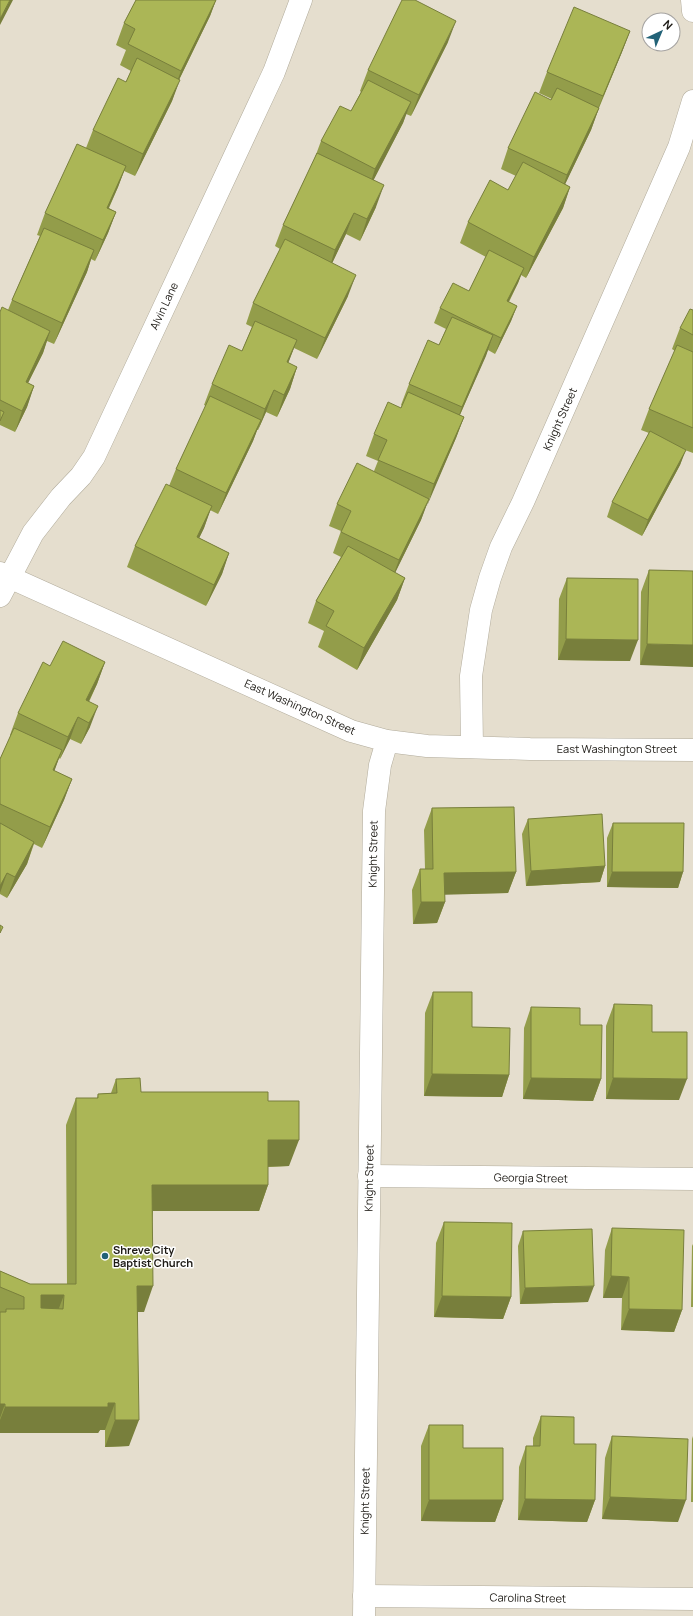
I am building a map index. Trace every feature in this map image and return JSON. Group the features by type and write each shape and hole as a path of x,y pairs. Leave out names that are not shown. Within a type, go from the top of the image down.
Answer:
{"street":[{"name":"Alvin Lane","path":"3,582 33,533 81,476 94,457 274,72 301,0"},
{"path":"692,0 693,11"},
{"name":"Knight Street","path":"472,747 471,676 481,610 490,578 501,547 523,502 679,147 693,101"},
{"name":"East Washington Street","path":"3,582 351,731 387,741 427,746 693,750"},
{"name":"Knight Street","path":"364,1606 374,811 380,765 387,741"},
{"name":"Georgia Street","path":"369,1176 693,1179"},
{"name":"Carolina Street","path":"364,1606 693,1599"}],"building":[{"path":"0,0 10,0 0,19"},
{"path":"136,0 216,0 181,71 128,44 135,29 124,23"},
{"path":"402,0 415,0 456,21 419,95 368,70"},
{"path":"574,7 630,31 603,96 547,72"},
{"path":"137,58 180,80 143,154 93,130 118,78 126,82"},
{"path":"368,80 411,102 375,169 321,141 340,106 351,111"},
{"path":"557,88 599,108 567,175 508,148 535,92 551,100"},
{"path":"77,144 126,166 107,208 116,212 103,240 45,213"},
{"path":"317,153 384,185 367,219 354,213 335,250 283,225"},
{"path":"523,162 570,187 534,257 468,222 490,180 508,190"},
{"path":"44,228 94,250 62,323 12,300"},
{"path":"285,239 356,275 325,338 253,303"},
{"path":"489,250 524,268 507,301 517,306 501,338 440,308 453,283 469,291"},
{"path":"2,307 50,331 26,382 34,386 22,411 0,400 0,312"},
{"path":"690,309 693,310 693,335 680,328"},
{"path":"452,317 493,335 462,407 409,384 428,340 439,345"},
{"path":"255,321 297,340 287,362 297,367 284,395 274,390 265,409 212,384 229,345 242,351"},
{"path":"677,345 693,352 693,428 649,409"},
{"path":"408,392 464,417 434,484 378,460 387,440 374,434 388,402 401,408"},
{"path":"210,396 261,420 226,493 176,469"},
{"path":"0,410 4,412 0,421"},
{"path":"650,431 686,450 648,520 612,502"},
{"path":"357,463 429,499 399,560 341,532 351,511 337,504"},
{"path":"166,484 212,506 197,537 229,553 214,585 135,546"},
{"path":"348,546 405,578 364,648 326,626 334,611 316,601"},
{"path":"649,570 693,571 693,645 647,644"},
{"path":"567,578 638,579 638,640 566,639"},
{"path":"63,641 105,662 86,700 98,706 89,723 78,717 68,737 18,713 43,662 50,666"},
{"path":"14,728 62,750 53,770 72,779 50,827 0,804 0,759"},
{"path":"514,807 516,872 444,873 445,902 421,902 420,869 433,869 432,808"},
{"path":"602,814 605,866 531,871 528,819"},
{"path":"0,823 34,842 15,877 7,873 0,886"},
{"path":"613,823 684,823 683,872 612,872"},
{"path":"0,925 3,927 0,933"},
{"path":"433,992 472,992 472,1027 510,1028 509,1075 432,1074"},
{"path":"614,1004 652,1005 652,1032 687,1032 687,1079 613,1078"},
{"path":"531,1007 580,1008 580,1025 602,1025 601,1079 531,1078"},
{"name":"Shreve City Baptist Church","path":"140,1078 141,1092 268,1092 268,1101 299,1101 299,1140 268,1140 268,1185 152,1185 153,1286 137,1286 139,1420 115,1420 115,1403 108,1403 108,1407 5,1407 5,1404 0,1404 0,1312 6,1312 6,1309 24,1309 24,1297 0,1287 0,1271 30,1284 76,1284 76,1098 98,1098 98,1094 117,1093 116,1079","holes":["41,1295 64,1295 63,1309 41,1308"]},
{"path":"444,1222 512,1223 511,1297 442,1296"},
{"path":"612,1228 684,1230 682,1310 629,1309 629,1277 611,1276"},
{"path":"592,1229 594,1286 525,1288 523,1231"},
{"path":"541,1416 574,1417 574,1444 596,1444 595,1500 525,1499 526,1446 540,1446"},
{"path":"429,1425 463,1425 463,1448 503,1448 503,1500 429,1500"},
{"path":"612,1436 688,1439 686,1500 610,1497"}],"place":[{"name":"Shreve City Baptist Church","path":"105,1256"}]}
